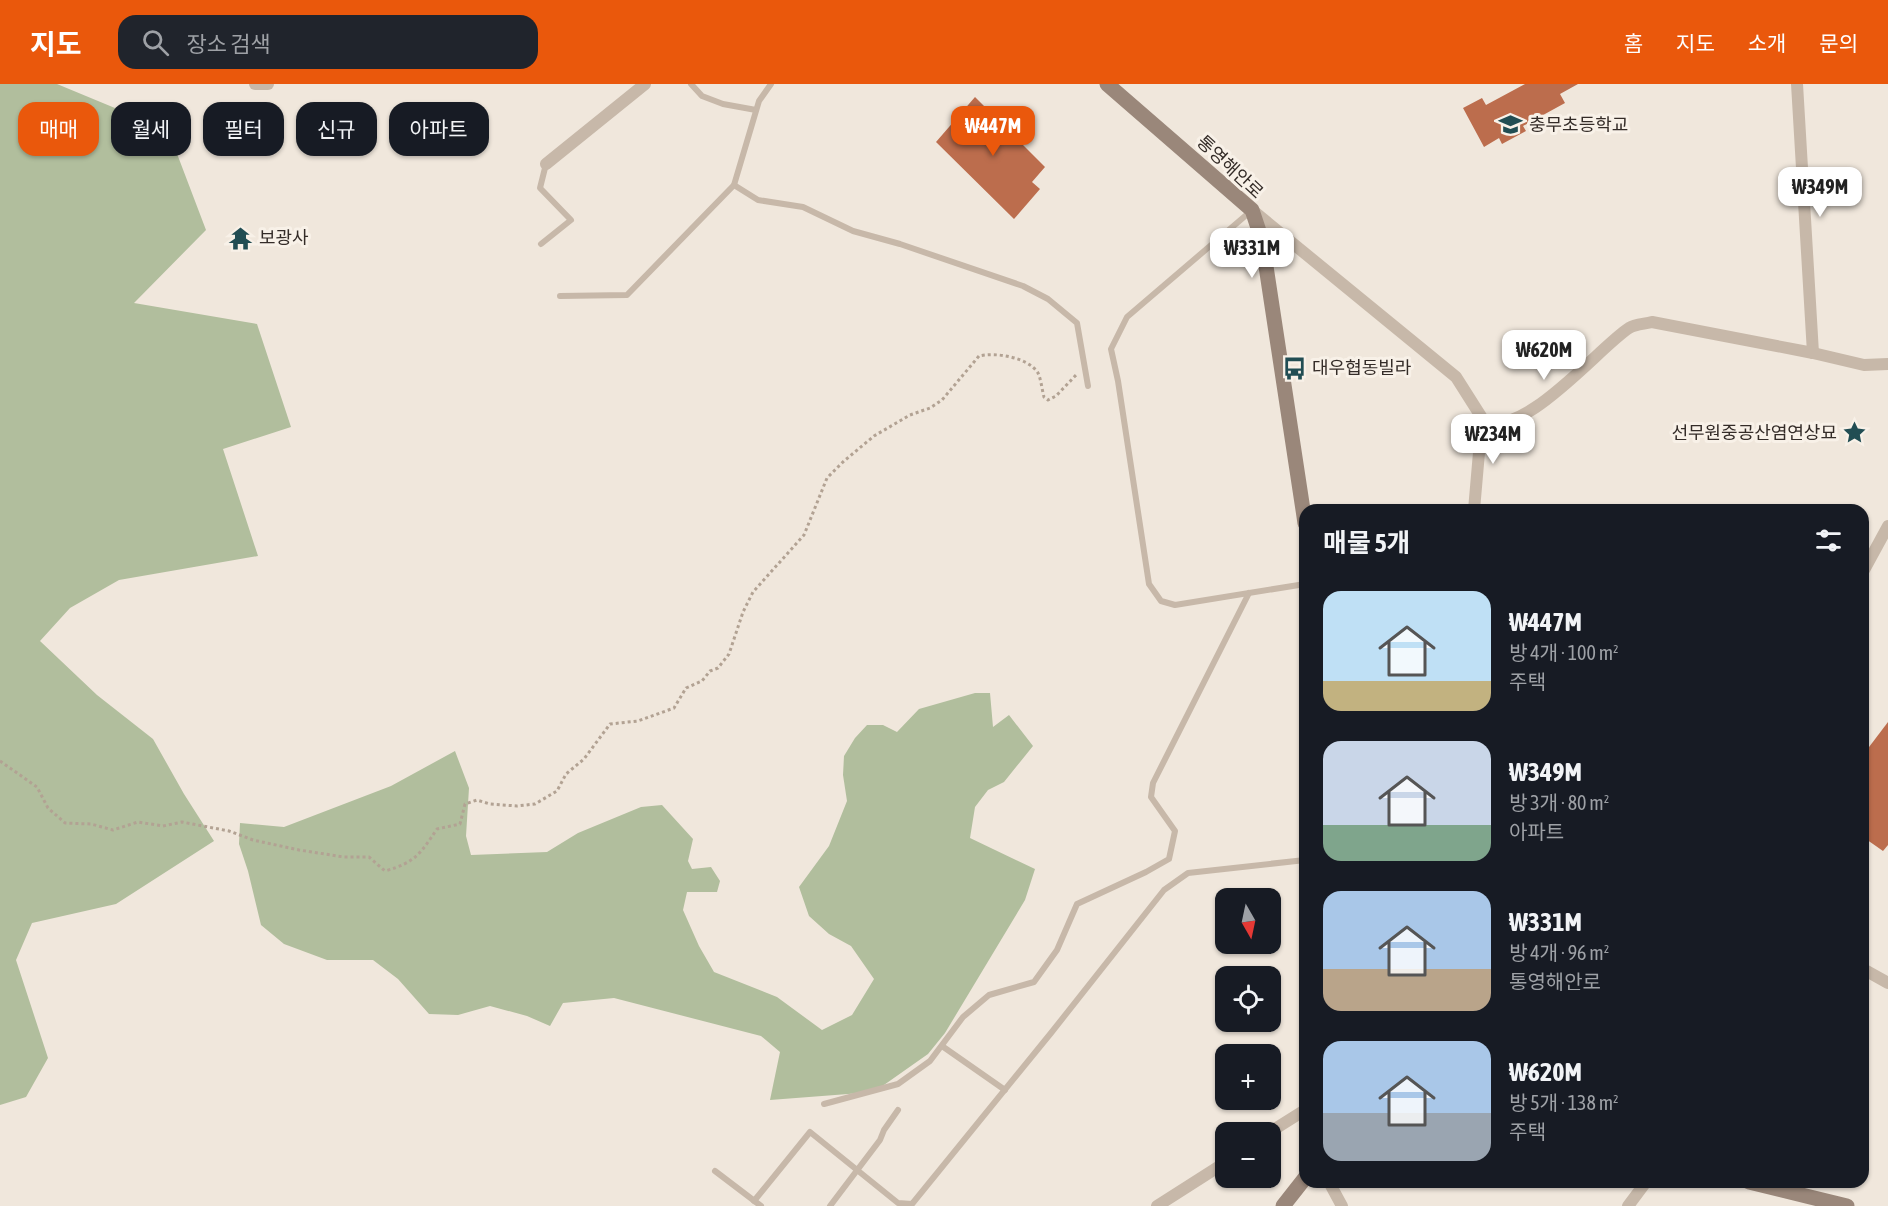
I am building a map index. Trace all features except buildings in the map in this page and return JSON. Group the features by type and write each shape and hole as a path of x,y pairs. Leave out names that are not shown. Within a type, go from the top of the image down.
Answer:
{"street":[{"path":"255,84 268,84"},
{"path":"546,164 645,84"},
{"name":"통영해안로","path":"1107,84 1252,210 1263,240 1302,504"},
{"path":"1797,84 1813,353"},
{"path":"1252,210 1456,377 1482,418 1488,423 1508,422 1538,406 1631,327 1652,322 1864,365 1888,364"},
{"path":"1475,504 1482,418"},
{"path":"1869,561 1888,526"},
{"path":"1869,972 1888,983"},
{"path":"1281,1125 1299,1114"},
{"path":"1157,1206 1215,1169"},
{"path":"1283,1206 1299,1186"},
{"path":"1332,1188 1342,1206"},
{"path":"1628,1206 1642,1188"},
{"path":"1774,1188 1847,1206"}],"lane":[{"path":"691,84 702,96 723,104 756,110"},
{"path":"560,296 627,295 734,185 759,101 771,84"},
{"path":"541,244 571,220 540,188 546,164"},
{"path":"734,185 758,200 803,207 853,231 900,244 1023,286 1048,299 1077,323 1088,386"},
{"path":"1252,210 1127,317 1111,350 1118,381 1149,584 1161,601 1175,605 1299,585"},
{"path":"825,1104 898,1084 930,1061 963,1017 989,995 1034,982 1057,950 1077,904 1169,859 1175,831 1151,797 1153,783 1249,593"},
{"path":"754,1201 810,1132 898,1203 912,1204 1164,890 1188,873 1299,861"},
{"path":"942,1046 1005,1090"},
{"path":"830,1206 880,1140 898,1110"},
{"path":"715,1171 761,1206"}],"path":[{"path":"0,761 37,787 48,808 65,823 92,824 113,830 138,822 163,826 182,822 229,831 253,840 299,850 344,857 369,857 385,871 406,865 422,850 437,829 460,824 465,804 477,800 490,804 517,806 535,804 557,791 566,774 584,759 610,723 638,721 674,708 686,688 702,681 710,672 718,668 729,654 753,592 804,535 827,478 874,436 942,400 979,356 998,353 1024,362 1038,373 1044,397 1048,400 1056,396 1085,367"}],"green space":[{"path":"0,84 57,84 111,106 111,156 178,156 206,230 134,303 257,324 291,427 223,449 258,556 119,580 70,608 40,641 97,695 153,739 214,841 116,904 32,923 16,960 48,1058 26,1097 0,1105"},
{"path":"975,693 990,693 993,727 1009,715 1033,746 1004,782 988,790 975,807 970,838 1035,869 1025,900 945,1033 928,1054 874,1092 770,1100 780,1052 761,1036 614,998 563,1003 550,1026 527,1016 490,1006 458,1015 429,1014 398,979 373,960 327,960 284,944 261,925 239,844 240,823 284,827 391,786 455,751 469,788 466,836 471,855 547,852 578,833 641,807 662,805 693,839 688,861 692,869 711,867 720,881 717,892 687,892 683,910 714,972 777,997 822,1030 852,1015 874,979 851,946 829,934 809,916 799,887 829,846 847,801 843,775 844,756 855,738 867,725 883,725 897,732 919,709"}],"place":[{"name":"충무초등학교","path":"1511,125"},
{"name":"보광사","path":"241,238"},
{"name":"대우협동빌라","path":"1294,368"},
{"name":"선무원중공산염연상묘","path":"1855,433"}]}
